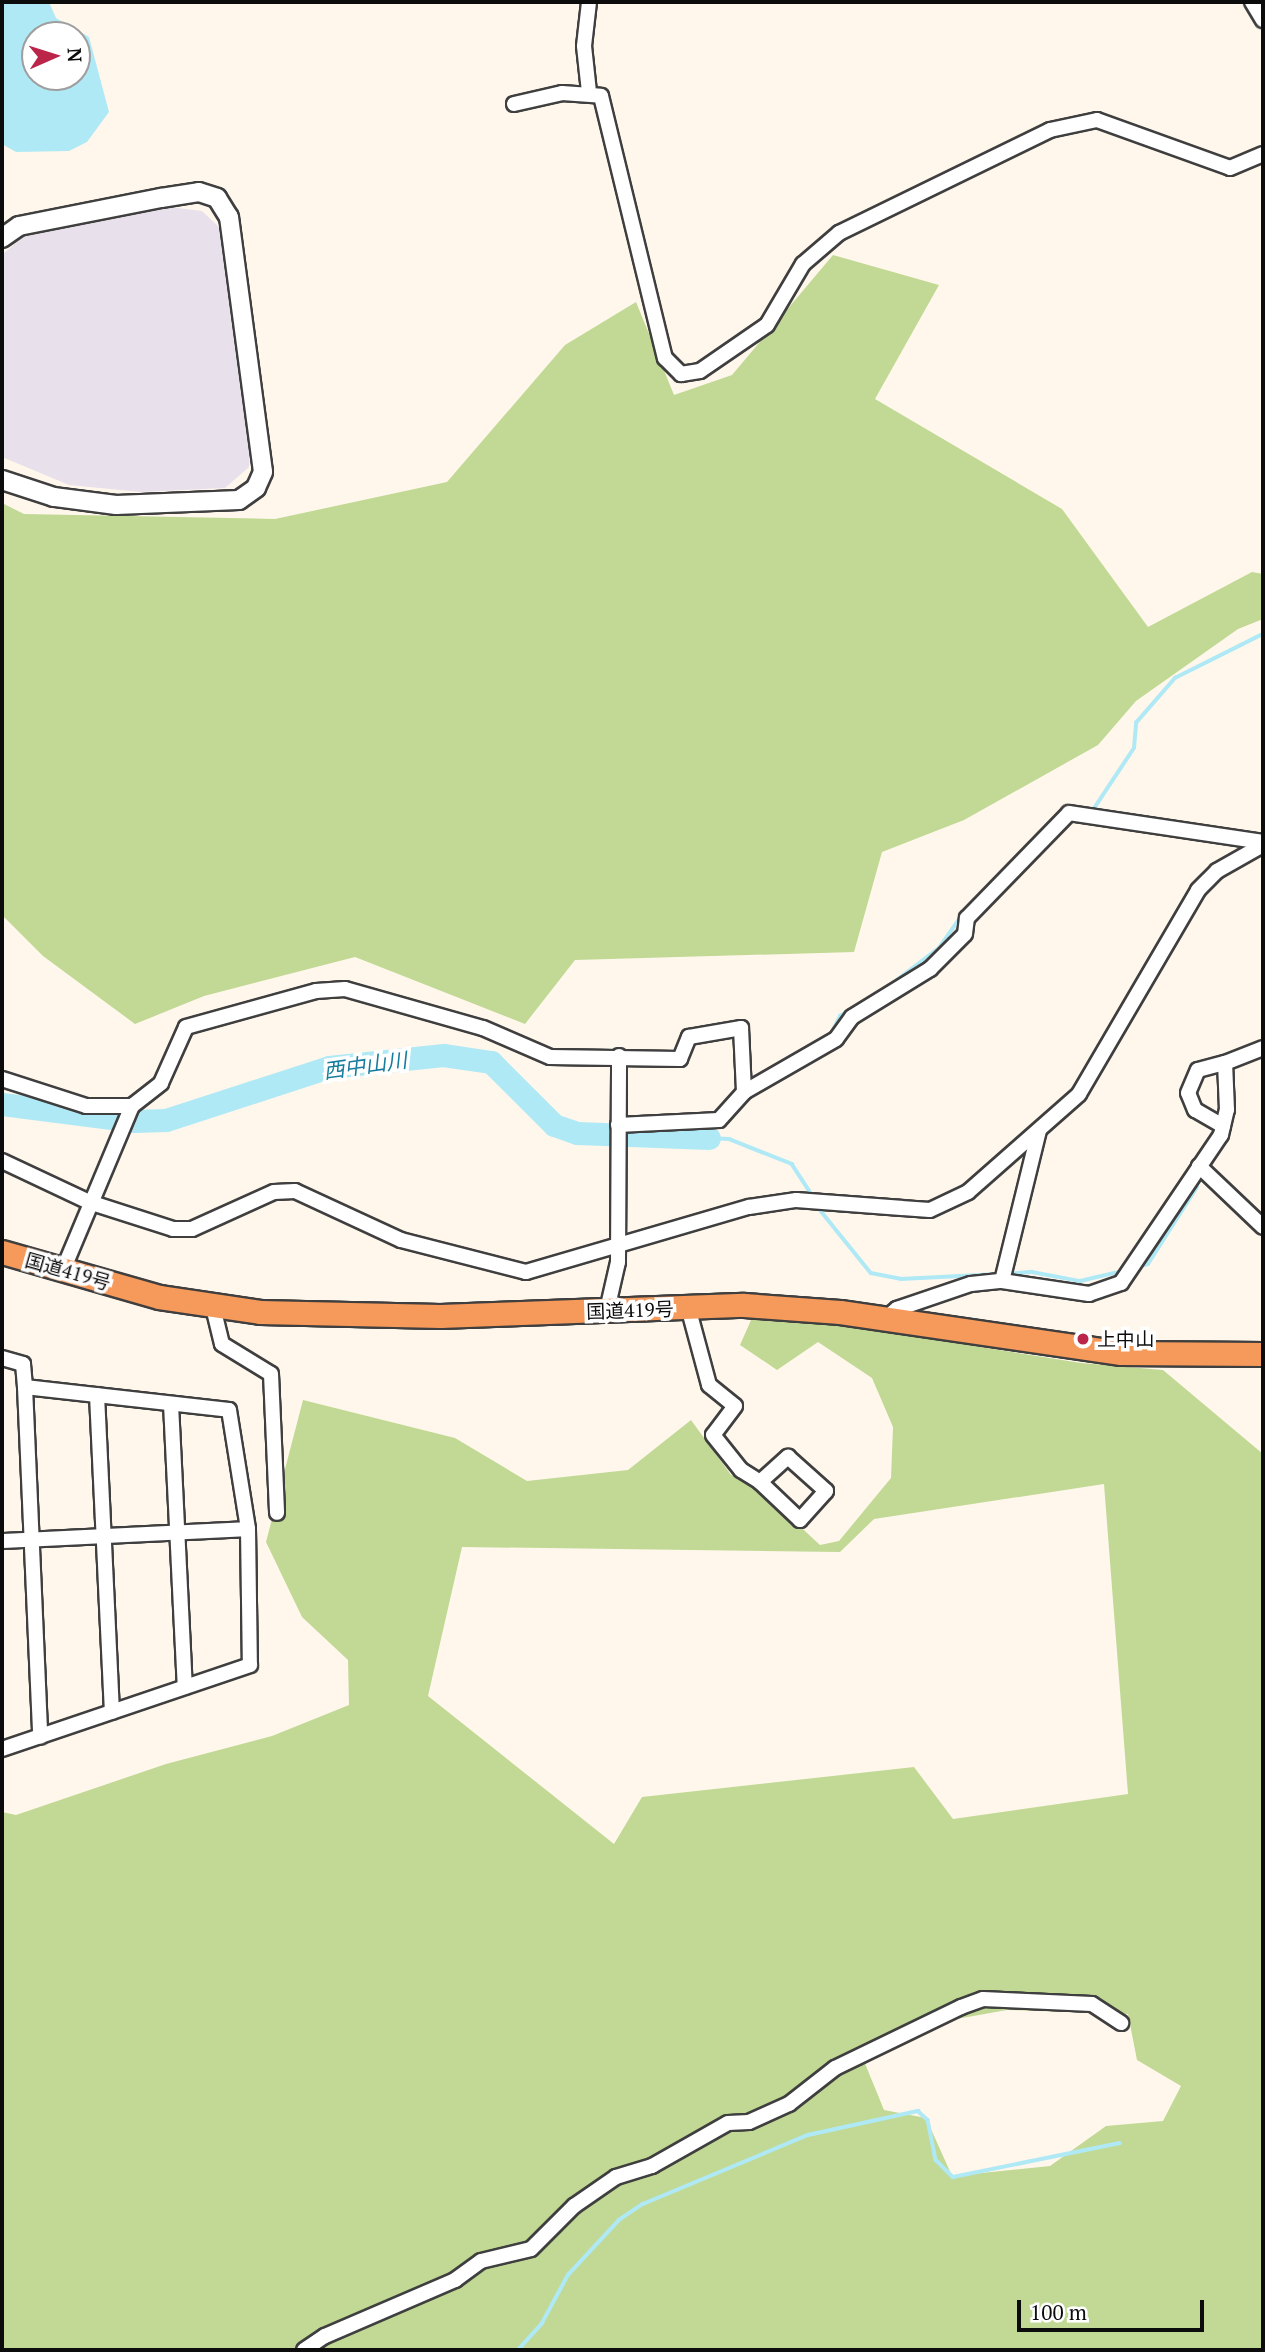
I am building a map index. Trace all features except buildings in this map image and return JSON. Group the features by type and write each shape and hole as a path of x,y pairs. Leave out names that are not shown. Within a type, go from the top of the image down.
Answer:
{"highway":[{"name":"国道419号","path":"2,1252 159,1297 260,1312 380,1316 744,1305 886,1319 1121,1353 1263,1354"}],"street":[{"path":"589,2 583,46 589,92"},
{"path":"1252,2 1263,20"},
{"path":"514,104 589,92 601,96 608,110 665,358 681,374 722,358 767,325 803,264 839,233 1050,130 1097,120 1230,168 1263,154"},
{"path":"2,238 19,226 161,198 199,192 217,198 229,217 263,471 256,488 239,500 116,505 54,497 2,480"},
{"path":"618,1127 719,1121 744,1092 836,1039 852,1017 930,969 965,934 967,918 1069,813 1263,844"},
{"path":"2,1161 89,1202 173,1229 192,1229 259,1198 295,1191 401,1240 526,1272 617,1249 684,1224 796,1200 930,1210 968,1192 1079,1094 1198,890 1217,871 1263,844"},
{"path":"63,1270 89,1202 126,1130 131,1109 161,1083 186,1027 316,991 367,992 447,1022 483,1028 550,1057 680,1059 690,1037 741,1028 744,1092"},
{"path":"1223,1126 1195,1110 1188,1093 1198,1070 1263,1048"},
{"path":"607,1310 617,1249 619,1056"},
{"path":"886,1319 939,1292 1002,1281 1089,1294 1121,1283 1199,1166 1212,1152 1223,1126 1225,1063"},
{"path":"2,1079 86,1106 131,1109"},
{"path":"1002,1281 1039,1129"},
{"path":"1199,1166 1263,1227"},
{"path":"212,1303 228,1352 271,1374 276,1513"},
{"path":"688,1307 709,1385 735,1406 713,1436 741,1470 761,1482 800,1520 825,1491 788,1457 761,1482"},
{"path":"2,1358 23,1364 40,1737"},
{"path":"2,1749 250,1665 248,1529 229,1410 25,1387"},
{"path":"97,1395 112,1712"},
{"path":"171,1404 185,1687"},
{"path":"2,1541 248,1529"},
{"path":"304,2350 325,2336 455,2280 481,2261 531,2249 574,2206 616,2177 652,2166 728,2123 749,2122 789,2104 835,2068 961,2007 983,1999 1092,2004 1121,2022"}],"shaded area":[{"path":"169,207 202,211 220,228 250,442 249,467 225,488 141,492 69,485 2,457 2,255 25,235"}],"green space":[{"path":"833,255 939,285 875,399 1062,509 1148,627 1252,572 1263,574 1263,619 1238,629 1136,701 1098,745 964,820 882,852 854,952 575,960 525,1024 355,957 204,996 135,1024 43,956 2,915 2,503 24,514 275,519 447,482 565,345 636,302 674,395 732,375"},
{"path":"755,1311 1081,1363 1163,1370 1263,1454 1263,2350 2,2350 2,1812 16,1815 166,1764 272,1736 349,1705 348,1660 302,1617 266,1542 303,1400 455,1438 527,1481 628,1470 691,1420 731,1475 750,1480 820,1545 839,1541 891,1478 893,1427 872,1378 818,1342 777,1370 740,1345","holes":["1104,1484 1128,1794 953,1819 914,1767 642,1797 614,1844 428,1696 462,1547 840,1552 874,1519","1007,2010 1128,2014 1137,2060 1181,2086 1163,2121 1106,2126 1050,2166 952,2176 926,2118 884,2110 864,2061 934,2023"]}],"water":[{"path":"2,2 49,2 56,18 61,21 21,21 21,91 91,91 91,44 109,112 87,142 69,151 16,152 2,144"}],"waterway":[{"path":"1093,810 1134,748 1136,723 1175,678 1263,634"},
{"path":"884,990 939,948 965,911"},
{"path":"830,1036 840,1016 850,1010"},
{"name":"西中山川","path":"2,1104 135,1121 166,1120 329,1067 443,1055 491,1062 554,1125 577,1133 709,1138"},
{"path":"713,1115 732,1095"},
{"path":"710,1125 709,1138 729,1139 792,1164 813,1196"},
{"path":"1137,1267 1148,1264 1197,1187"},
{"path":"817,1206 871,1273 901,1279 999,1274"},
{"path":"1007,1274 1032,1272 1080,1281 1123,1271"},
{"path":"518,2350 542,2323 568,2275 619,2220 643,2204 808,2135 918,2111 928,2120 936,2160 953,2177 1120,2143"}],"place":[{"name":"上中山","path":"1083,1339"}]}
